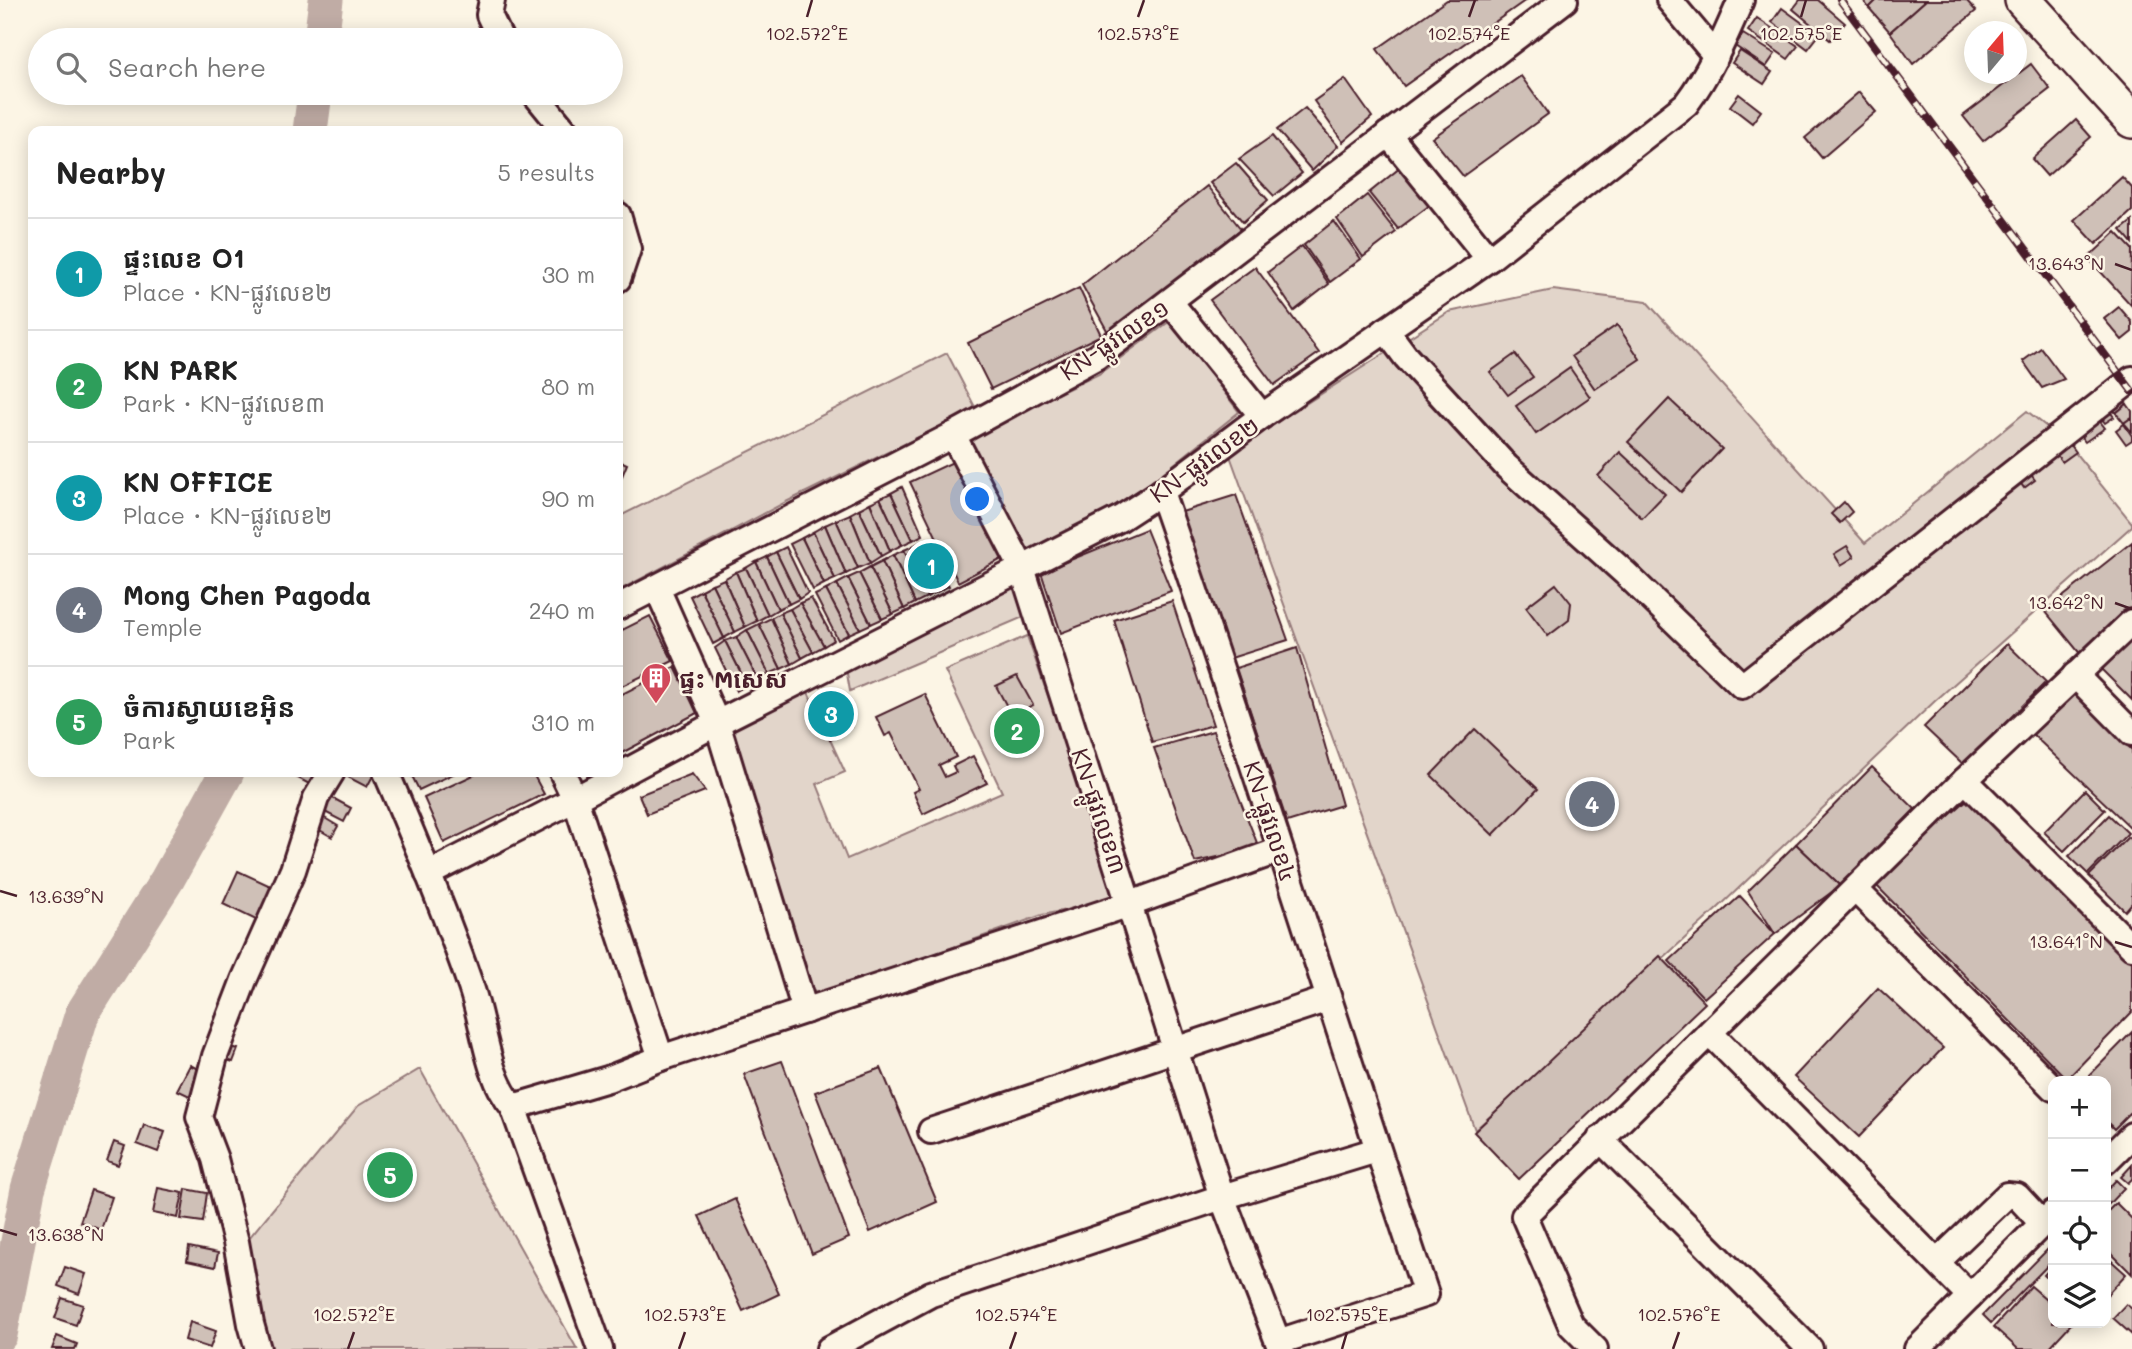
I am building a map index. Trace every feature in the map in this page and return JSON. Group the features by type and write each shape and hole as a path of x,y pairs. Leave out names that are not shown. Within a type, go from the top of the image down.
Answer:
{"highway":[{"path":"2023,0 2132,120"}],"street":[{"path":"492,0 489,15 495,28"},
{"name":"KN-ផ្លូវលេខ១","path":"623,605 953,435 1097,357 1565,0"},
{"path":"1669,0 1716,56"},
{"name":"KN-ផ្លូវលេខ២","path":"623,773 716,723 1121,518 1161,492 1262,416 1489,259 1686,104 1716,56 1741,0"},
{"path":"544,105 561,126"},
{"path":"1388,134 1489,259"},
{"path":"623,232 628,249 623,264"},
{"path":"1170,302 1262,416"},
{"path":"1387,330 1406,357 1507,467 1625,573 1742,686 2132,379"},
{"name":"KN-ផ្លូវលេខ៣","path":"953,435 1022,568 1222,1197 1278,1342 1426,1294 1377,1150"},
{"name":"KN-ផ្លូវលេខ៤","path":"1161,492 1217,654 1377,1150"},
{"path":"657,588 716,723 805,1011"},
{"path":"1595,1349 1571,1325 1524,1216 1965,780 2132,622"},
{"path":"2075,675 2132,733"},
{"path":"258,1349 215,1159 199,1117 215,1056 244,980 293,870 316,798 329,777"},
{"path":"388,777 472,989 501,1093 513,1107 600,1349"},
{"path":"564,777 575,799 661,1058"},
{"name":"KN-ផ្លូវលេខ២","path":"428,874 616,777"},
{"path":"1965,780 2132,947"},
{"path":"513,1107 608,1079 661,1058 1130,904 1280,850"},
{"path":"1856,890 2048,1083"},
{"path":"931,1131 1328,999"},
{"path":"1710,1033 1970,1296"},
{"path":"1600,1139 1810,1349"},
{"path":"829,1349 931,1294 1222,1197 1377,1150"},
{"path":"1917,1349 2048,1218 2017,1196 2007,1195 1937,1262"}],"shaded area":[{"path":"1553,290 1647,302 1865,543 2027,411 2068,444 2132,526 1935,701 1718,908 1475,1130 1229,453 1449,312"},
{"path":"1170,321 1239,412 1153,481 1113,508 1027,553 966,438 1099,374"},
{"path":"947,353 976,409 784,503 623,588 623,515"},
{"path":"1016,578 1028,615 850,691 845,662"},
{"path":"1027,636 1119,899 1042,915 812,998 723,725 802,679 845,772 817,784 847,859 1002,792 945,671"},
{"path":"420,1069 577,1349 257,1349 244,1244 358,1106"}],"building":[{"path":"1447,0 1526,0 1404,86 1377,49"},
{"path":"1800,0 1818,0 1845,23 1830,40 1793,9"},
{"path":"1863,0 1877,0 1869,8"},
{"path":"1877,0 1926,0 1890,32 1869,8"},
{"path":"1926,0 1966,0 1976,11 1913,64 1890,32"},
{"path":"1782,8 1819,35 1808,49 1772,22"},
{"path":"1757,18 1798,46 1788,59 1748,31"},
{"path":"1743,34 1775,54 1766,67 1735,46"},
{"path":"1740,51 1772,72 1764,84 1732,63"},
{"path":"2031,64 2050,89 1983,141 1963,116 2005,84 2027,84 2027,67"},
{"path":"1521,76 1548,114 1463,176 1432,138"},
{"path":"1345,79 1372,117 1343,142 1314,101"},
{"path":"1859,92 1876,112 1822,158 1805,138"},
{"path":"1739,94 1761,111 1752,123 1730,106"},
{"path":"1305,108 1338,146 1312,171 1277,130"},
{"path":"2076,120 2091,137 2047,176 2032,159"},
{"path":"1272,136 1302,173 1274,196 1239,159"},
{"path":"1236,163 1268,200 1243,222 1210,183"},
{"path":"1401,167 1430,205 1398,229 1369,193"},
{"path":"2122,177 2132,188 2132,211 2096,244 2074,220"},
{"path":"1207,186 1241,229 1109,334 1082,285"},
{"path":"1367,195 1396,232 1363,257 1337,219"},
{"path":"1334,221 1361,259 1330,282 1304,245"},
{"path":"2132,221 2132,243 2121,230"},
{"path":"2116,232 2132,249 2131,305 2088,258"},
{"path":"1302,246 1329,284 1294,311 1268,272"},
{"path":"1255,267 1319,353 1274,385 1210,300"},
{"path":"1079,288 1101,335 991,389 968,343"},
{"path":"2119,307 2132,322 2132,332 2122,340 2104,319"},
{"path":"1617,325 1640,359 1595,389 1572,356"},
{"path":"2041,348 2064,379 2042,388 2023,361"},
{"path":"1515,354 1533,377 1508,395 1490,372"},
{"path":"1570,368 1590,397 1536,434 1516,406"},
{"path":"2118,393 2127,404 2116,413 2107,402"},
{"path":"1669,399 1722,449 1681,492 1628,442"},
{"path":"2127,404 2132,411 2132,417 2124,423 2116,413"},
{"path":"2105,405 2114,417 2105,423 2096,411"},
{"path":"2095,415 2105,428 2085,442 2075,429"},
{"path":"2132,417 2132,432 2124,423"},
{"path":"2124,424 2132,436 2132,440 2126,444 2116,430"},
{"path":"2065,437 2076,452 2062,462 2051,447"},
{"path":"1620,452 1665,494 1642,518 1598,476"},
{"path":"957,460 1004,558 958,582 910,482"},
{"path":"2026,468 2035,480 2024,488 2015,475"},
{"path":"902,487 923,535 913,540 891,493"},
{"path":"891,493 913,540 902,545 880,498"},
{"path":"1236,495 1288,640 1231,658 1182,512"},
{"path":"880,498 902,545 890,551 870,503"},
{"path":"1844,502 1852,512 1840,523 1831,514"},
{"path":"870,503 890,551 881,556 859,509"},
{"path":"859,509 881,556 870,563 850,514"},
{"path":"850,514 870,563 858,568 836,520"},
{"path":"836,520 858,568 846,574 825,525"},
{"path":"825,525 846,574 835,579 813,532"},
{"path":"1146,529 1171,591 1061,633 1041,572"},
{"path":"813,532 835,579 824,584 802,538"},
{"path":"802,538 824,584 813,590 790,544"},
{"path":"926,539 949,586 937,592 913,546"},
{"path":"2132,542 2132,616 2082,656 2045,611"},
{"path":"913,546 937,592 927,597 904,550"},
{"path":"1847,546 1854,557 1841,565 1834,554"},
{"path":"786,547 808,593 799,599 776,552"},
{"path":"904,550 927,597 915,603 893,555"},
{"path":"776,552 799,599 789,604 767,557"},
{"path":"893,555 915,603 904,609 882,561"},
{"path":"767,557 789,604 778,609 756,562"},
{"path":"882,561 904,609 893,614 870,567"},
{"path":"756,562 778,609 768,615 746,568"},
{"path":"870,567 893,614 882,619 859,573"},
{"path":"746,568 768,615 757,621 736,572"},
{"path":"736,572 757,621 745,627 724,579"},
{"path":"859,573 882,619 871,624 848,578"},
{"path":"848,578 871,624 860,629 837,584"},
{"path":"724,579 745,627 735,632 712,584"},
{"path":"712,584 735,632 724,638 701,590"},
{"path":"837,584 860,629 849,634 826,590"},
{"path":"1556,584 1571,603 1569,620 1548,636 1526,607"},
{"path":"701,590 724,638 713,644 690,596"},
{"path":"826,590 849,634 838,640 815,595"},
{"path":"811,598 834,640 824,646 800,603"},
{"path":"1172,601 1213,725 1152,742 1114,620"},
{"path":"800,603 824,646 813,652 790,609"},
{"path":"790,609 813,652 802,658 780,613"},
{"path":"780,613 802,658 792,664 771,618"},
{"path":"650,616 673,661 623,686 623,630"},
{"path":"771,618 792,664 781,669 759,624"},
{"path":"759,624 781,669 769,674 747,630"},
{"path":"747,630 769,674 758,680 736,637"},
{"path":"2132,634 2132,700 2099,667"},
{"path":"736,637 758,680 747,685 725,641"},
{"path":"725,641 747,685 736,691 715,648"},
{"path":"2007,644 2046,682 1964,765 1924,727"},
{"path":"1297,648 1342,805 1287,822 1236,668"},
{"name":"ផ្ទះ Mសេស","path":"675,667 697,713 623,752 623,693"},
{"path":"1017,676 1033,705 1012,716 996,686"},
{"path":"833,691 851,727 830,740 811,701"},
{"path":"2074,691 2132,750 2132,829 2030,732"},
{"path":"925,694 956,757 939,765 945,777 956,772 953,766 973,756 987,783 923,814 913,792 919,789 891,733 885,736 876,717"},
{"path":"1475,729 1538,789 1493,835 1431,775"},
{"path":"1213,731 1259,848 1195,862 1154,748"},
{"path":"1872,767 1915,809 1840,886 1796,844"},
{"path":"692,774 705,791 647,814 639,795"},
{"path":"296,777 312,777 309,784"},
{"path":"348,777 372,777 367,787"},
{"path":"412,777 446,777 419,790"},
{"path":"469,777 535,777 544,794 444,843 424,798"},
{"path":"2085,790 2105,810 2064,851 2044,832"},
{"path":"329,796 351,808 344,822 321,810"},
{"path":"1969,798 2132,962 2132,1012 2070,1076 2064,1076 1874,883"},
{"path":"2109,815 2128,833 2088,874 2069,856"},
{"path":"323,817 338,826 332,837 316,828"},
{"path":"2128,837 2132,841 2132,903 2125,911 2089,876"},
{"path":"1796,844 1840,886 1775,934 1748,891"},
{"path":"238,871 277,889 262,923 223,904"},
{"path":"1740,896 1775,934 1704,998 1669,961"},
{"path":"1660,956 1705,1003 1519,1179 1474,1132"},
{"path":"1878,988 1943,1048 1859,1137 1794,1077"},
{"path":"2132,1032 2132,1111 2114,1129 2111,1126 2111,1076 2089,1076"},
{"path":"219,1043 238,1049 233,1062 215,1056"},
{"path":"782,1061 849,1238 812,1254 744,1074"},
{"path":"190,1065 210,1075 198,1100 177,1090"},
{"path":"881,1068 937,1202 870,1232 815,1092"},
{"path":"144,1125 165,1132 158,1152 137,1144"},
{"path":"114,1142 125,1146 118,1165 107,1161"},
{"path":"2132,1165 2132,1179 2128,1183 2121,1177"},
{"path":"2116,1180 2124,1188 2111,1202 2111,1186"},
{"path":"158,1188 183,1193 178,1218 153,1213"},
{"path":"186,1189 207,1193 203,1222 181,1219"},
{"path":"91,1190 112,1197 101,1230 80,1222"},
{"path":"735,1199 779,1294 743,1311 699,1216"},
{"path":"2116,1203 2132,1219 2132,1274 2111,1253 2111,1208"},
{"path":"189,1247 218,1253 215,1267 187,1261"},
{"path":"2048,1249 2048,1265 1991,1323 1983,1315"},
{"path":"2111,1260 2126,1274 2111,1290"},
{"path":"65,1267 86,1274 79,1294 58,1286"},
{"path":"2031,1286 2048,1301 2048,1328 2067,1328 2048,1349 2018,1349 1994,1327"},
{"path":"62,1298 83,1305 76,1325 55,1318"},
{"path":"2126,1304 2132,1309 2132,1335 2113,1318"},
{"path":"190,1322 216,1331 210,1348 185,1340"},
{"path":"57,1336 77,1344 75,1349 52,1349"}],"waterway":[{"path":"322,28 326,0"},
{"path":"311,126 313,105"},
{"path":"0,1335 28,1189 82,1014 167,880 224,777"}],"railway":[{"path":"1840,0 2132,391"}],"place":[{"name":"ផ្ទះលេខ O1","path":"931,566"},
{"name":"ផ្ទះ Mសេស","path":"656,705"},
{"name":"KN OFFICE","path":"831,714"},
{"name":"KN PARK","path":"1017,731"},
{"name":"Mong Chen Pagoda","path":"1592,804"},
{"name":"ចំការស្វាយខេអ៊ិន","path":"390,1175"}]}
